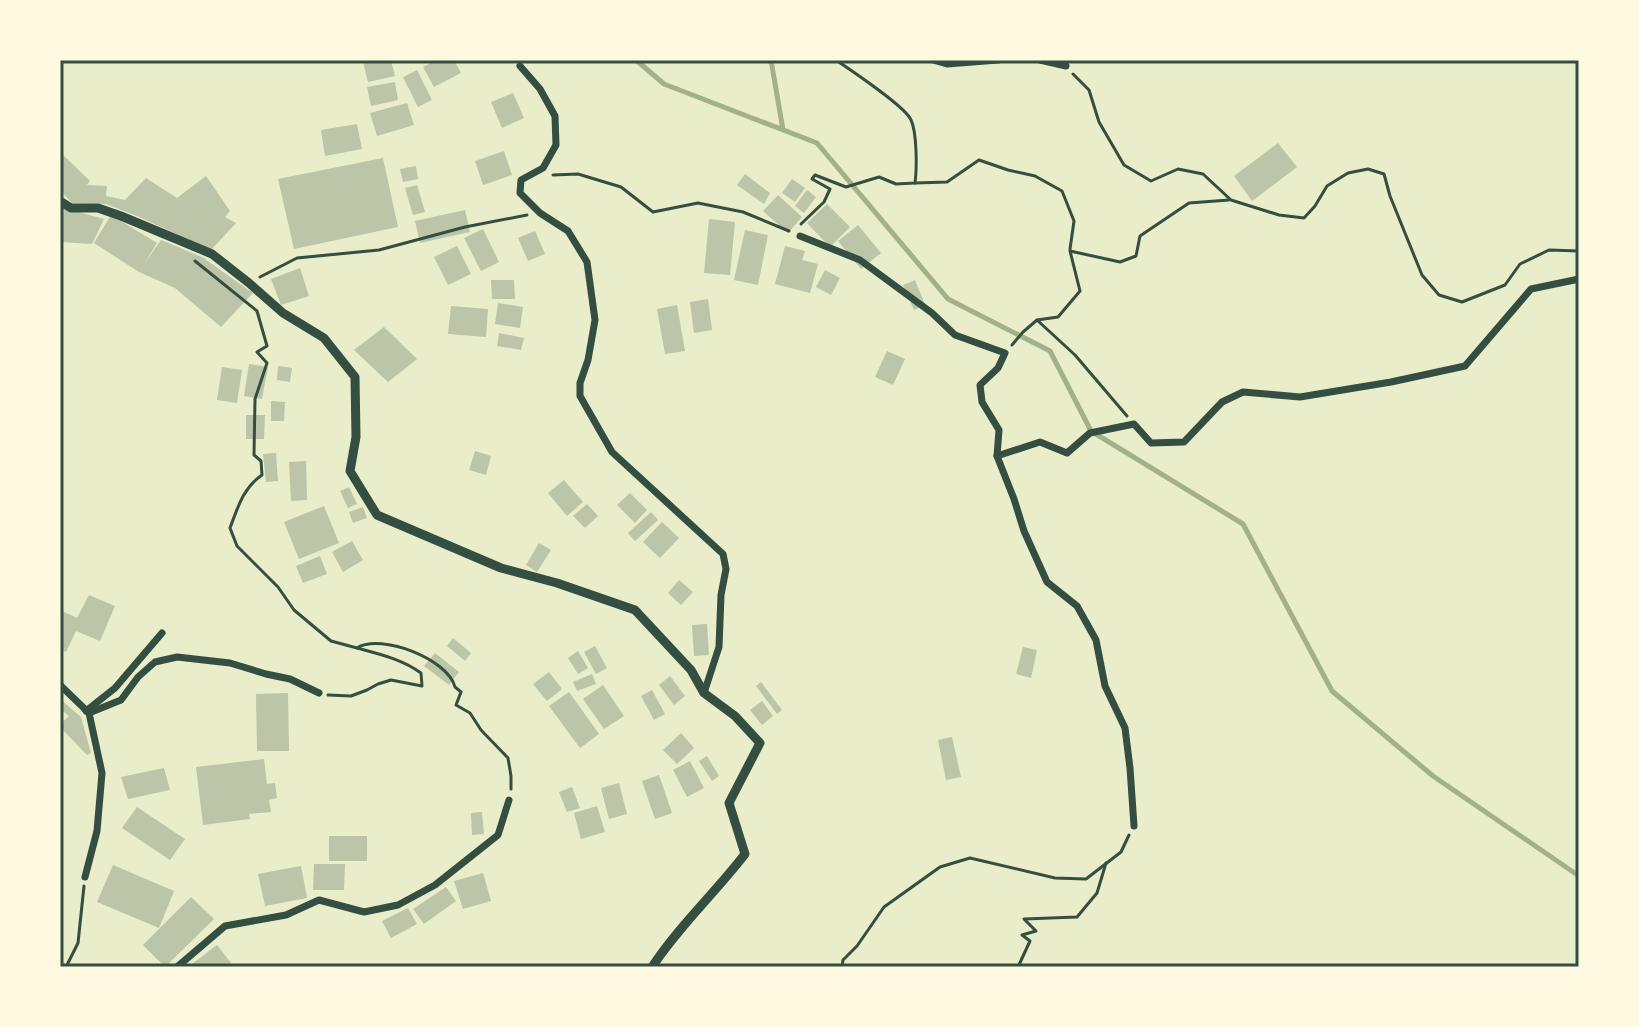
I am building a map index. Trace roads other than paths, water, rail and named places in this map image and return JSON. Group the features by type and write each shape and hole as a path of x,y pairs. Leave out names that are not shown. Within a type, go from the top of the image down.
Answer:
{"street":[{"path":"933,60 947,64 998,60"},
{"path":"1040,60 1066,66"},
{"path":"520,66 540,89 555,116 556,145 543,168 521,180 520,193 540,213 568,231 587,262 595,320 588,360 580,383 580,396 612,452 723,554 726,569 721,595 719,647 704,693"},
{"path":"60,201 71,208 98,208 121,216 212,254 283,313 324,338 355,377 356,437 350,471 377,515 501,568 557,583 635,610 691,670 704,693 735,716 760,743 729,803 745,854 667,944 652,967"},
{"path":"796,234 860,260 932,313 955,335 1005,353 998,368 980,385 982,402 999,430 997,456 1024,531 1047,582 1077,606 1096,640 1105,686 1125,728 1134,826"},
{"path":"997,456 1040,442 1067,453 1090,433 1134,424 1151,443 1184,442 1222,402 1243,392 1300,397 1465,366 1531,289 1579,279"},
{"path":"88,712 115,688 162,633"},
{"path":"88,712 121,700 138,677 155,662 177,657 230,663 290,679 319,693"},
{"path":"60,685 88,712 102,773 97,831 85,877"},
{"path":"177,967 225,926 286,915 319,900 364,912 398,905 435,885 498,835 509,800"}],"waterway":[{"path":"636,60 664,84 817,143 948,299 1050,351 1091,431 1243,524 1332,691 1433,776 1579,876"},
{"path":"771,60 783,130"}]}
